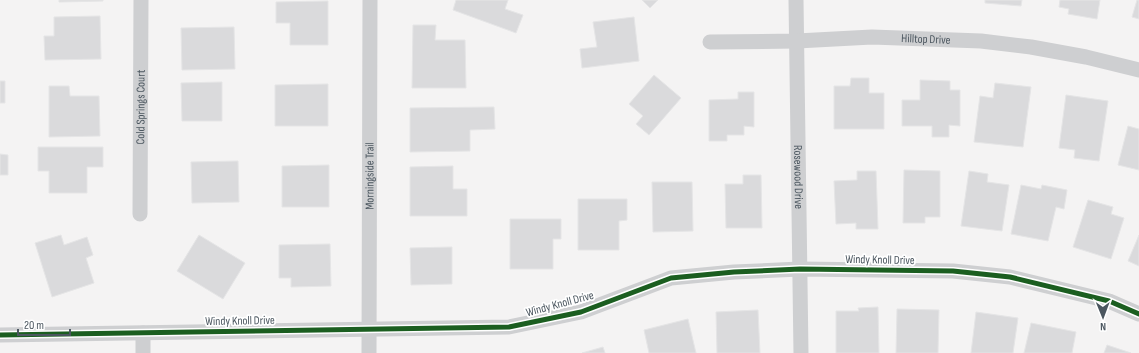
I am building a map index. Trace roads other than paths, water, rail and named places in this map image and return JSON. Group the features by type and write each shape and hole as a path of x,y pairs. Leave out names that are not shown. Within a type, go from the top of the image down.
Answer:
{"street":[{"name":"Cold Springs Court","path":"140,214 141,0"},
{"name":"Morningside Trail","path":"369,353 370,0"},
{"name":"Rosewood Drive","path":"796,0 801,353"},
{"name":"Hilltop Drive","path":"710,42 797,41 872,37 981,41 1031,47 1086,57 1139,70"},
{"name":"Windy Knoll Drive","path":"0,335 509,327 580,312 671,278 734,272 800,269 952,271 1010,277 1109,301 1139,314"},
{"path":"143,333 143,353"}]}
